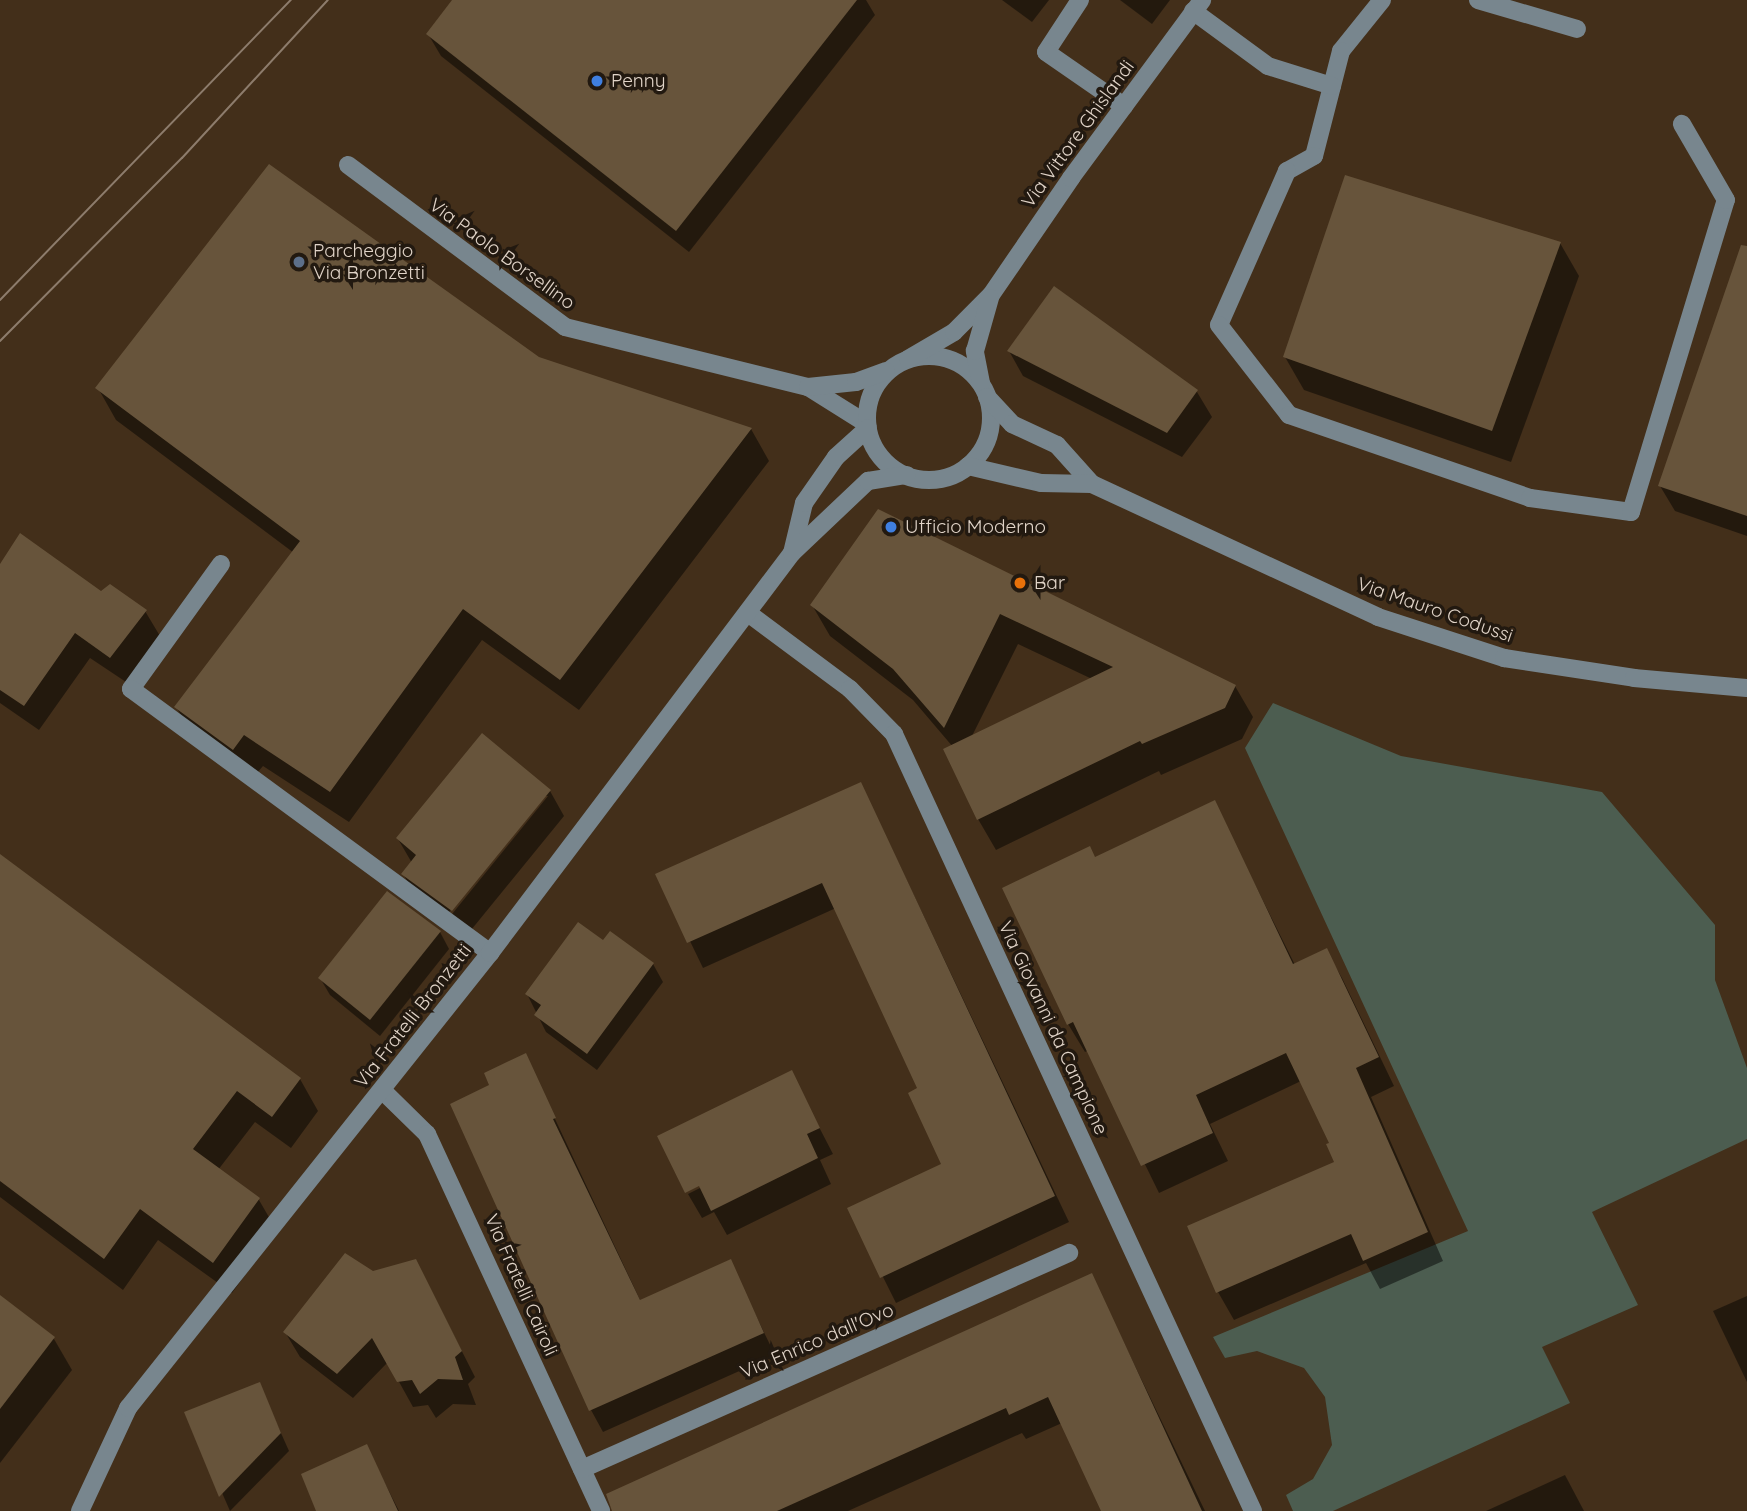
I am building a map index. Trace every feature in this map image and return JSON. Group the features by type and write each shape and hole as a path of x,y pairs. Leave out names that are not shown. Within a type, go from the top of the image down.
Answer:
{"street":[{"path":"1080,0 1046,52 1124,106"},
{"path":"1382,0 1341,51 1314,156 1287,171 1219,324 1289,415 1530,498 1631,512 1726,200 1682,124"},
{"path":"1478,0 1577,29"},
{"path":"1198,6 1268,66 1332,86"},
{"name":"Via Vittore Ghislandi","path":"908,359 954,332 991,295 1198,6"},
{"name":"Via Paolo Borsellino","path":"348,165 565,327 808,387 868,426"},
{"name":"Via Vittore Ghislandi","path":"985,392 975,351 991,295"},
{"path":"942,357 958,363 972,373 985,392 991,411 986,442 968,466 939,479 907,475 881,457 868,426 872,394 890,370 908,359 942,357"},
{"name":"Via Paolo Borsellino","path":"808,387 856,382 890,370"},
{"name":"Via Mauro Codussi","path":"985,392 1012,424 1057,445 1092,484 1378,617 1504,657 1634,678 1747,688"},
{"name":"Via Fratelli Bronzetti","path":"792,553 804,503 836,457 868,426"},
{"name":"Via Mauro Codussi","path":"968,466 1041,483 1092,484"},
{"name":"Via Fratelli Bronzetti","path":"80,1511 128,1408 490,953 792,553 868,481 907,475"},
{"path":"221,564 131,689 490,953"},
{"name":"Via Giovanni da Campione","path":"748,613 850,689 894,734 1253,1511"},
{"name":"Via Fratelli Cairoli","path":"382,1090 427,1133 601,1511"},
{"name":"Via Enrico dall'Ovo","path":"582,1469 1069,1253"}],"green space":[{"path":"1273,703 1401,756 1602,792 1715,925 1715,980 1747,1068 1747,1139 1592,1212 1638,1305 1542,1347 1570,1403 1333,1511 1293,1511 1286,1495 1313,1479 1332,1445 1325,1397 1304,1368 1257,1351 1225,1358 1213,1337 1468,1231 1245,748"}],"building":[{"path":"452,0 857,0 676,231 426,34"},
{"path":"269,164 539,357 752,428 560,680 463,609 330,792 244,735 233,750 174,707 300,541 95,388"},
{"path":"1345,175 1561,242 1492,431 1283,357"},
{"path":"1741,245 1747,246 1747,516 1658,486"},
{"path":"1054,286 1198,390 1167,433 1007,351"},
{"path":"878,509 1236,685 1225,708 1142,744 1140,741 977,820 943,749 1113,667 1000,614 944,728 893,669 810,605"},
{"path":"20,533 101,591 110,584 147,610 110,658 75,633 24,706 0,690 0,564"},
{"path":"482,733 551,790 452,911 401,874 416,855 396,838"},
{"path":"861,782 1055,1196 880,1278 847,1208 941,1164 908,1093 917,1088 822,883 687,943 655,874"},
{"path":"1215,800 1293,964 1327,948 1379,1057 1356,1068 1428,1232 1363,1261 1351,1234 1216,1293 1187,1226 1334,1162 1326,1144 1329,1143 1286,1053 1196,1095 1213,1133 1141,1166 1073,1022 1067,1025 1002,888 1090,846 1095,857"},
{"path":"0,854 301,1078 272,1117 237,1091 193,1149 260,1198 213,1263 140,1209 104,1259 0,1181"},
{"path":"387,891 441,931 370,1020 318,978"},
{"path":"578,922 603,940 610,931 654,963 587,1054 534,1015 541,1005 525,994"},
{"path":"526,1053 556,1118 553,1119 640,1300 731,1259 764,1333 589,1411 450,1104 489,1085 484,1073"},
{"path":"792,1070 820,1128 807,1134 818,1158 711,1211 699,1186 685,1193 657,1136"},
{"path":"345,1253 373,1271 416,1259 462,1351 455,1357 463,1380 438,1379 420,1394 412,1380 397,1382 372,1338 337,1374 283,1332"},
{"path":"1092,1273 1202,1511 1101,1511 1048,1397 1009,1415 1006,1408 777,1511 612,1511 606,1494"},
{"path":"0,1295 55,1337 0,1409"},
{"path":"260,1382 281,1433 219,1497 184,1412"},
{"path":"367,1444 398,1511 316,1511 301,1474"}],"tram line":[{"path":"0,300 291,0"},
{"path":"0,341 182,158 328,0"}],"place":[{"name":"Penny","path":"597,81"},
{"name":"Parcheggio Via Bronzetti","path":"299,262"},
{"name":"Ufficio Moderno","path":"891,527"},
{"name":"Bar","path":"1020,583"}]}
